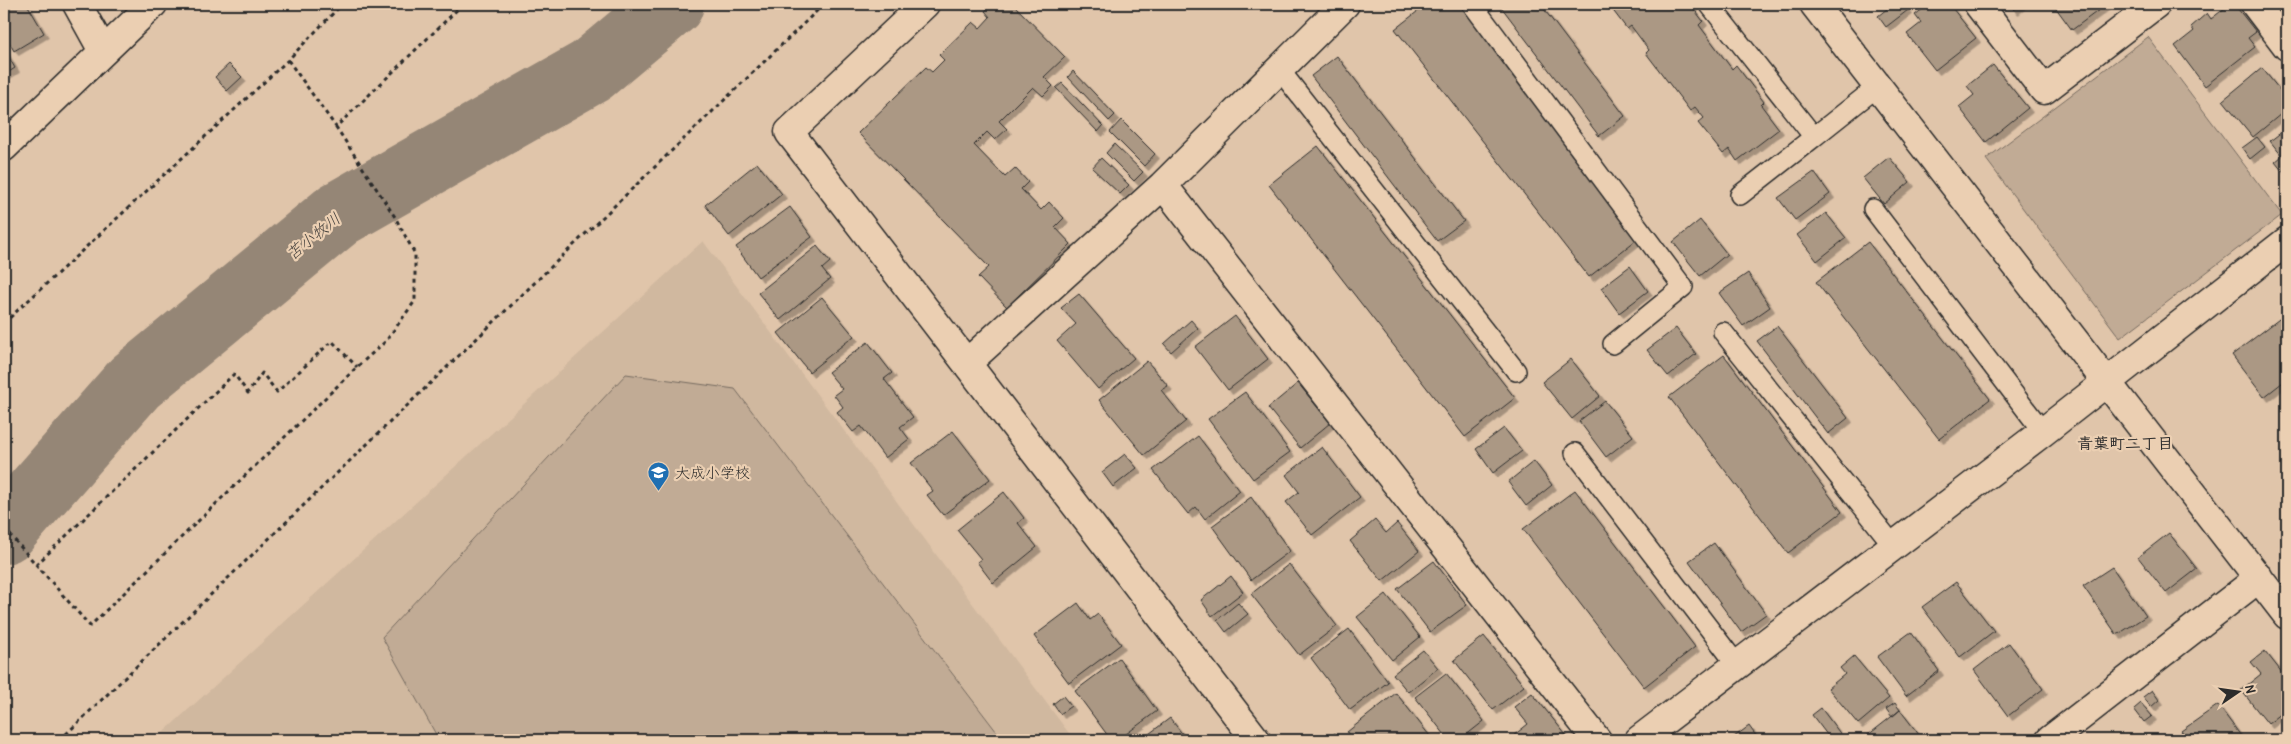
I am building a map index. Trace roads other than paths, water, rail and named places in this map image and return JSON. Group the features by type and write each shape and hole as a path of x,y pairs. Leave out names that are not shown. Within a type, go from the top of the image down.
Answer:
{"street":[{"path":"77,4 103,51"},
{"path":"4,147 153,4"},
{"path":"925,4 789,132 1256,740"},
{"path":"967,363 1164,185 1345,4"},
{"path":"1814,4 2287,615"},
{"path":"1978,4 2044,90 2156,4"},
{"path":"2255,4 2287,46"},
{"path":"1164,185 1597,740"},
{"path":"1639,740 2043,432 2287,241"},
{"path":"2050,740 2259,578"}],"lane":[{"path":"1472,4 1683,287 1612,344"},
{"path":"1709,4 1814,137"},
{"path":"1279,69 1516,371"},
{"path":"1740,195 1877,86"},
{"path":"1873,209 2043,432"},
{"path":"1723,332 1894,546"},
{"path":"1575,453 1737,665"}],"waterway":[{"name":"苫小牧川","path":"4,531 135,382 339,214 591,71 671,4"}],"place":[{"name":"大成小学校","path":"659,491"}],"district":[{"name":"青葉町二丁目","path":"2125,443"}]}
